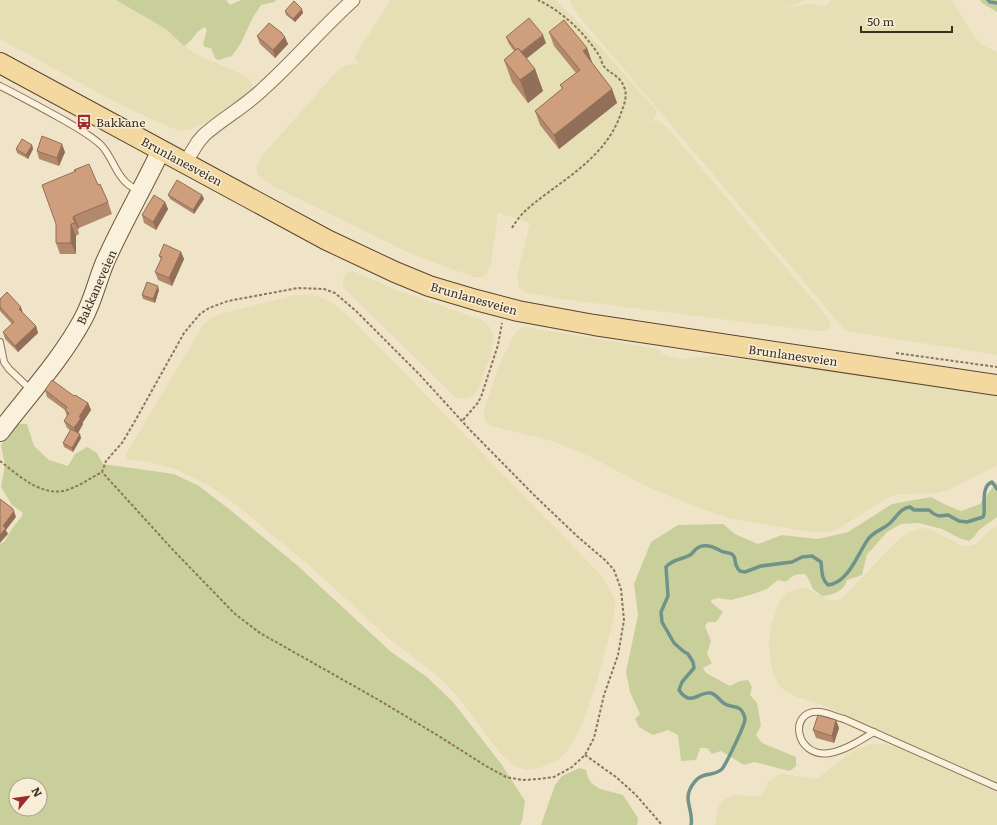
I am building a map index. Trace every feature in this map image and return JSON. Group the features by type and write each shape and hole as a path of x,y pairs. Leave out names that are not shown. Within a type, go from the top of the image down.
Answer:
{"main road":[{"name":"Brunlanesveien","path":"0,63 327,240 395,272 429,286 504,308 594,325 997,385"}],"street":[{"path":"185,163 204,135 262,90 292,63 327,25 353,0"},
{"name":"Bakkaneveien","path":"0,432 55,364 86,320 105,263 161,150"}],"lane":[{"path":"0,86 76,127 94,139 102,146 122,179 128,185 140,192"},
{"path":"0,342 4,362 32,391"},
{"path":"874,732 842,749 829,753 817,753 802,743 799,737 798,729 806,715 820,712 844,719 874,732 997,787"}],"path":[{"path":"512,228 527,208 596,154 609,139 625,104 626,92 618,76 604,66 592,46 574,26 556,10 538,0"},
{"path":"0,461 30,484 53,492 64,491 74,487 102,472 106,461 122,443 135,422 184,333 200,314 208,308 228,301 298,288 324,289 335,293 347,302 419,374 471,431 536,497 614,570 621,589 624,620 618,655 604,695 594,738 585,755 572,767 554,777 538,779 522,780 506,777 486,766 437,735 260,633 230,608 174,551 102,472"},
{"path":"462,420 477,404 481,397 498,345 504,308"},
{"path":"890,352 997,367"},
{"path":"585,755 621,781 636,795 662,825"}],"shaded area":[{"path":"0,0 116,0 166,29 187,48 202,57 244,75 250,81 253,88 237,103 214,118 191,129 182,131 169,127 115,102 0,39"},
{"path":"391,0 555,0 578,22 657,111 653,122 658,120 670,131 820,308 829,320 831,325 830,328 826,331 817,331 561,299 525,292 519,288 517,276 530,223 498,213 491,263 487,273 483,277 474,277 411,254 275,187 261,178 257,173 257,165 260,158 338,70 347,65 360,64 355,59 356,54"},
{"path":"569,0 808,0 782,8 807,4 827,6 830,0 952,0 974,37 981,44 997,52 997,355 847,331 844,329 577,14"},
{"path":"352,271 396,290 482,320 488,325 494,334 491,354 478,390 473,396 462,399 455,397 349,293 343,285 343,280 346,273"},
{"path":"296,295 313,295 323,298 334,304 349,316 602,576 610,590 615,600 614,618 596,685 580,729 566,753 555,762 536,769 526,770 514,766 499,752 460,699 441,679 385,635 311,567 235,504 210,486 178,470 150,462 127,459 126,454 203,325 210,319 224,313"},
{"path":"525,327 658,349 663,354 680,359 712,356 782,364 997,396 997,465 951,489 937,493 903,494 891,496 838,529 827,532 809,532 728,518 691,505 648,487 591,457 549,440 490,426 485,421 483,414 499,365 513,337 519,329"},
{"path":"997,526 997,782 822,705 797,697 785,691 780,686 775,678 771,665 769,646 771,625 780,600 788,592 801,588 808,589 831,601 839,600 898,540 909,532 921,528 932,530 962,546 970,546 976,544 989,531"},
{"path":"871,744 884,744 900,748 997,792 997,825 715,825 718,808 722,801 729,797 736,795 761,796 769,781 778,775 783,774 815,779 821,776 851,752"}],"green space":[{"path":"116,0 226,0 230,5 241,0 276,0 275,2 261,5 252,19 241,43 232,56 218,60 215,58 211,48 205,47 203,44 207,30 205,27 184,46 166,29"},
{"path":"980,0 997,0 997,12 982,3"},
{"path":"19,424 27,424 34,446 49,460 68,466 75,454 87,447 97,453 103,464 174,474 199,486 298,566 390,651 427,677 453,702 502,765 525,801 520,825 0,825 0,544 5,541 23,513 12,505 1,487 5,465 1,445"},
{"path":"997,482 997,517 979,530 969,541 959,538 942,529 918,523 901,524 887,532 867,554 862,575 847,580 846,584 841,590 830,595 822,596 813,589 805,574 801,574 795,575 786,581 778,580 767,589 753,594 731,600 718,598 711,600 712,603 723,612 716,622 708,622 705,626 711,641 707,654 712,663 703,668 706,673 730,686 740,681 748,680 752,687 750,695 757,703 761,726 756,735 762,743 796,757 796,766 790,771 754,762 744,765 721,751 712,754 707,748 700,748 696,760 681,761 678,735 668,730 653,735 639,727 635,719 640,714 630,692 626,672 638,615 634,584 651,542 678,525 723,524 735,534 758,544 782,535 818,539 848,532 892,504 931,497 961,511 980,504"},
{"path":"579,768 586,770 591,782 599,788 623,795 638,818 637,825 541,825 555,785 562,776"}],"building":[{"path":"294,1 302,9 293,19 285,11"},
{"path":"529,18 543,35 521,52 518,48 516,50 506,37"},
{"path":"564,20 587,48 583,51 612,89 554,135 535,111 563,88 560,85 580,70 549,32"},
{"path":"269,23 285,37 273,50 257,36"},
{"path":"518,48 535,69 520,80 504,60"},
{"path":"42,136 62,144 57,158 37,151"},
{"path":"22,139 32,145 26,155 16,149"},
{"path":"89,164 98,185 100,184 108,202 74,216 73,218 75,223 71,224 71,243 56,243 56,224 42,185"},
{"path":"177,180 202,195 193,210 168,195"},
{"path":"154,195 165,202 153,222 142,215"},
{"path":"164,244 181,252 169,278 155,272 162,257 159,256"},
{"path":"147,282 158,286 153,299 142,295"},
{"path":"7,292 21,307 19,309 36,326 15,346 3,332 14,322 0,307 0,299"},
{"path":"52,380 74,396 75,395 88,403 79,417 81,418 74,428 64,421 69,413 65,410 67,407 45,390"},
{"path":"71,429 80,434 72,448 63,443"},
{"path":"0,499 14,511 3,526 6,528 0,535"},
{"path":"818,715 836,720 832,736 813,730"}],"waterway":[{"path":"988,0 990,2 997,3"},
{"path":"691,825 692,820 688,802 688,794 690,789 698,778 718,772 722,769 739,736 745,718 742,710 725,704 711,693 702,694 695,698 687,698 679,690 682,682 694,668 693,662 688,654 674,643 662,622 661,612 668,596 666,567 674,561 689,556 701,546 712,547 732,554 738,569 745,572 761,566 792,562 802,557 812,556 821,562 823,577 828,585 842,579 852,566 869,538 889,524 904,509 910,507 914,510 929,510 939,516 948,515 959,521 967,522 983,517 986,487 992,482 997,489"}],"place":[{"name":"Bakkane","path":"84,122"}]}
